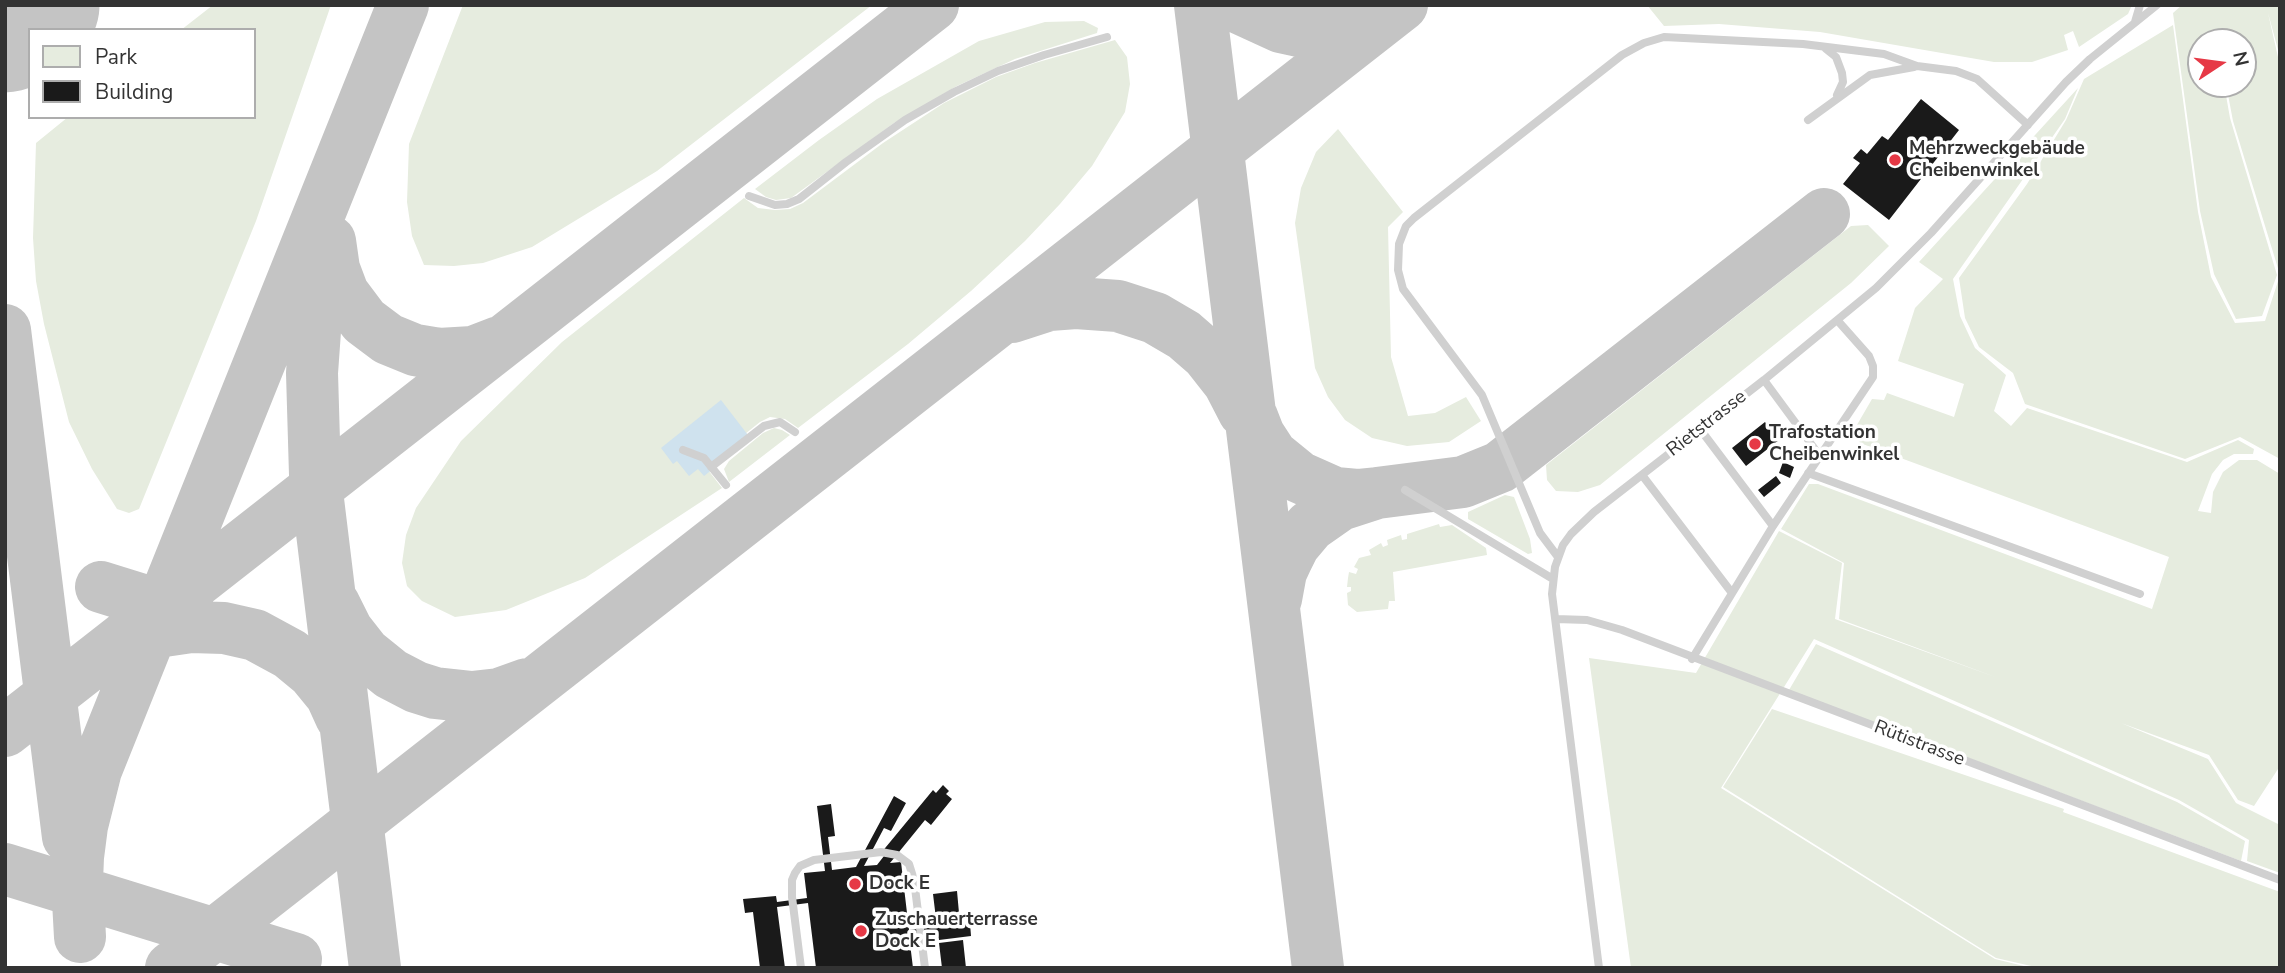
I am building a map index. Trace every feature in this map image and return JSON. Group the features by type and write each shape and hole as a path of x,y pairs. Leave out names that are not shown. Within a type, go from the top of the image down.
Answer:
{"lane":[{"path":"2135,22 2140,5"},
{"name":"Rietstrasse","path":"1599,968 1556,619 1553,579 1563,545 1583,522 1876,288 2090,59 2157,5"},
{"path":"750,196 775,205 799,199 905,120 954,92 998,71 1107,37"},
{"path":"1558,557 1540,533 1482,395 1399,280 1399,244 1406,226 1414,218 1622,55 1644,43 1664,37 1822,46 1884,54 1917,66 1956,71 1977,79 2028,125"},
{"path":"1822,46 1836,57 1842,73 1840,91 1834,101"},
{"path":"1808,120 1870,75 1917,66"},
{"path":"1692,659 1773,526 1871,382 1874,372 1869,356 1838,321"},
{"path":"1764,380 1820,456"},
{"path":"711,467 764,426 780,422 795,432"},
{"path":"1700,429 1773,526"},
{"path":"683,450 704,458 726,485"},
{"path":"1808,472 2140,594"},
{"path":"1642,475 1732,593"},
{"path":"1405,490 1553,579"},
{"name":"Rütistrasse","path":"1556,619 1587,620 1622,631 2280,880"},
{"path":"801,968 791,889 795,873 800,866 814,860 881,852 897,855 909,864 915,880 925,968"}],"green space":[{"path":"213,5 331,5 256,221 139,509 129,513 117,509 92,469 69,422 44,324 36,281 33,238 36,143 66,119 256,119 256,28 184,28"},
{"path":"463,5 872,5 657,171 532,247 483,263 424,265 412,236 407,202 409,144"},
{"path":"1647,5 2132,5 2128,14 2079,47 2073,31 2064,35 2068,50 2032,62 1994,62 1820,32 1719,24 1664,26"},
{"path":"2182,5 2280,5 2280,57 2268,13 2280,66 2280,275 2233,121 2229,98 2257,98 2257,28 2187,28 2187,98 2226,98 2230,118 2277,275 2262,316 2236,319 2214,274 2200,211 2173,13"},
{"path":"1084,21 1098,28 1097,33 1015,59 957,86 894,123 791,198 776,200 755,189 877,99 979,41 1045,22"},
{"path":"2173,25 2198,212 2211,277 2235,323 2265,321 2280,275 2280,459 2240,437 2185,459 2025,404 2013,373 1979,347 1965,318 1959,278 2027,184 2066,120 2084,79"},
{"path":"1115,40 1127,57 1130,84 1125,112 1092,166 1060,204 971,291 908,344 798,428 785,419 770,417 705,466 722,488 585,578 506,610 455,617 422,601 407,586 402,563 406,535 416,508 461,441 562,342 744,198 758,208 790,209 803,203 883,143 944,103 996,77"},
{"path":"2078,88 2065,119 1953,279 1960,316 1975,348 2006,375 1994,411 2011,426 2027,408 2187,462 2238,440 2254,449 2253,454 2234,454 2223,460 2212,474 2198,511 2211,513 2213,492 2223,472 2239,460 2257,460 2280,474 2278,769 2254,806 2238,800 2209,755 2121,723 2208,759 2236,803 2280,825 2280,873 2247,861 2249,840 2179,800 1814,639 1721,788 1995,959 2032,968 1631,968 1589,658 1696,673 1779,531 1842,563 1835,619 1998,678 1839,619 1844,563 1781,529 1809,484 1818,484 2152,609 2169,557 1860,443 1854,430 1872,399 1884,400 1887,393 1954,417 1964,384 1898,361 1915,308 1943,279 1919,262"},
{"path":"1338,129 1403,212 1388,227 1391,357 1408,416 1435,413 1466,397 1481,421 1449,442 1407,446 1372,438 1345,420 1328,397 1315,368 1295,223 1301,188 1316,152"},
{"path":"1868,225 1889,246 1851,283 1600,485 1578,492 1556,491 1547,480 1546,465 1851,226"},
{"path":"774,428 790,435 729,482 724,469 729,461 763,433"},
{"path":"1505,495 1514,497 1530,539 1532,553 1528,554 1468,519 1468,512"},
{"path":"1439,524 1440,527 1452,525 1486,548 1487,555 1393,572 1395,601 1389,601 1388,609 1357,612 1348,605 1347,593 1351,591 1351,587 1347,587 1349,572 1356,574 1358,569 1354,567 1359,558 1371,555 1369,550 1381,543 1383,547 1388,545 1387,540 1401,535 1402,540 1407,539 1407,534"},
{"path":"1816,644 2177,802 2245,841 2241,861 1789,690"},
{"path":"1772,709 2064,809 2063,812 2280,892 2280,968 2040,968 1996,958 1723,787"}],"water":[{"path":"721,400 751,439 704,476 698,469 689,476 677,461 673,464 661,448"}],"building":[{"name":"Mehrzweckgebäude Cheibenwinkel","path":"1921,99 1959,130 1889,220 1843,184 1860,163 1853,158 1861,149 1867,154 1882,136 1888,140"},
{"name":"Trafostation Cheibenwinkel","path":"1765,422 1779,440 1746,466 1732,448"},
{"path":"1783,462 1794,467 1790,478 1779,473"},
{"path":"1776,476 1781,483 1764,497 1758,490"},
{"name":"Dock E","path":"943,785 949,791 946,794 952,799 931,825 925,820 890,863 901,862 909,930 937,927 933,894 957,891 960,924 970,923 971,936 939,940 938,932 909,935 913,968 816,968 808,903 777,907 785,968 760,968 753,912 745,913 743,899 776,896 777,902 807,898 804,873 825,871 817,806 831,804 835,836 828,837 832,870 856,867 894,796 906,803 891,831 884,828 864,866 877,865 884,856 881,853 933,790 936,793"},
{"path":"963,940 966,968 942,968 939,943"}],"taxiway":[{"path":"80,937 78,857 82,826 96,770 403,5"},
{"path":"5,731 933,5"},
{"path":"1200,5 1318,968"},
{"path":"1233,5 1281,27 1304,32 1344,30 1378,19"},
{"path":"171,968 1402,5"},
{"path":"5,32 23,13"},
{"path":"1377,493 1463,482 1500,467 1824,214"},
{"path":"330,241 334,269 343,293 364,321 388,339 415,350 439,354 473,352 499,342"},
{"path":"325,248 317,303 312,373 315,475 375,968"},
{"path":"1012,317 1049,305 1076,303 1118,306 1155,318 1184,335 1207,355 1229,383 1244,412"},
{"path":"5,330 68,837"},
{"path":"1252,417 1259,435 1272,455 1299,477 1335,493 1377,493 1340,505 1310,526 1294,545 1287,559 1281,572 1276,599"},
{"path":"101,587 191,615"},
{"path":"334,604 347,630 365,653 391,674 416,687 435,693 472,697 499,694 527,684"},
{"path":"128,642 157,632 191,627 224,628 255,635 290,654 313,673 331,695 341,717"},
{"path":"5,869 296,959"}],"runway":[{"path":"5,27 34,5"}],"place":[{"name":"Mehrzweckgebäude Cheibenwinkel","path":"1895,160"},
{"name":"Trafostation Cheibenwinkel","path":"1755,444"},
{"name":"Dock E","path":"855,884"},
{"name":"Zuschauerterrasse Dock E","path":"861,931"}]}
